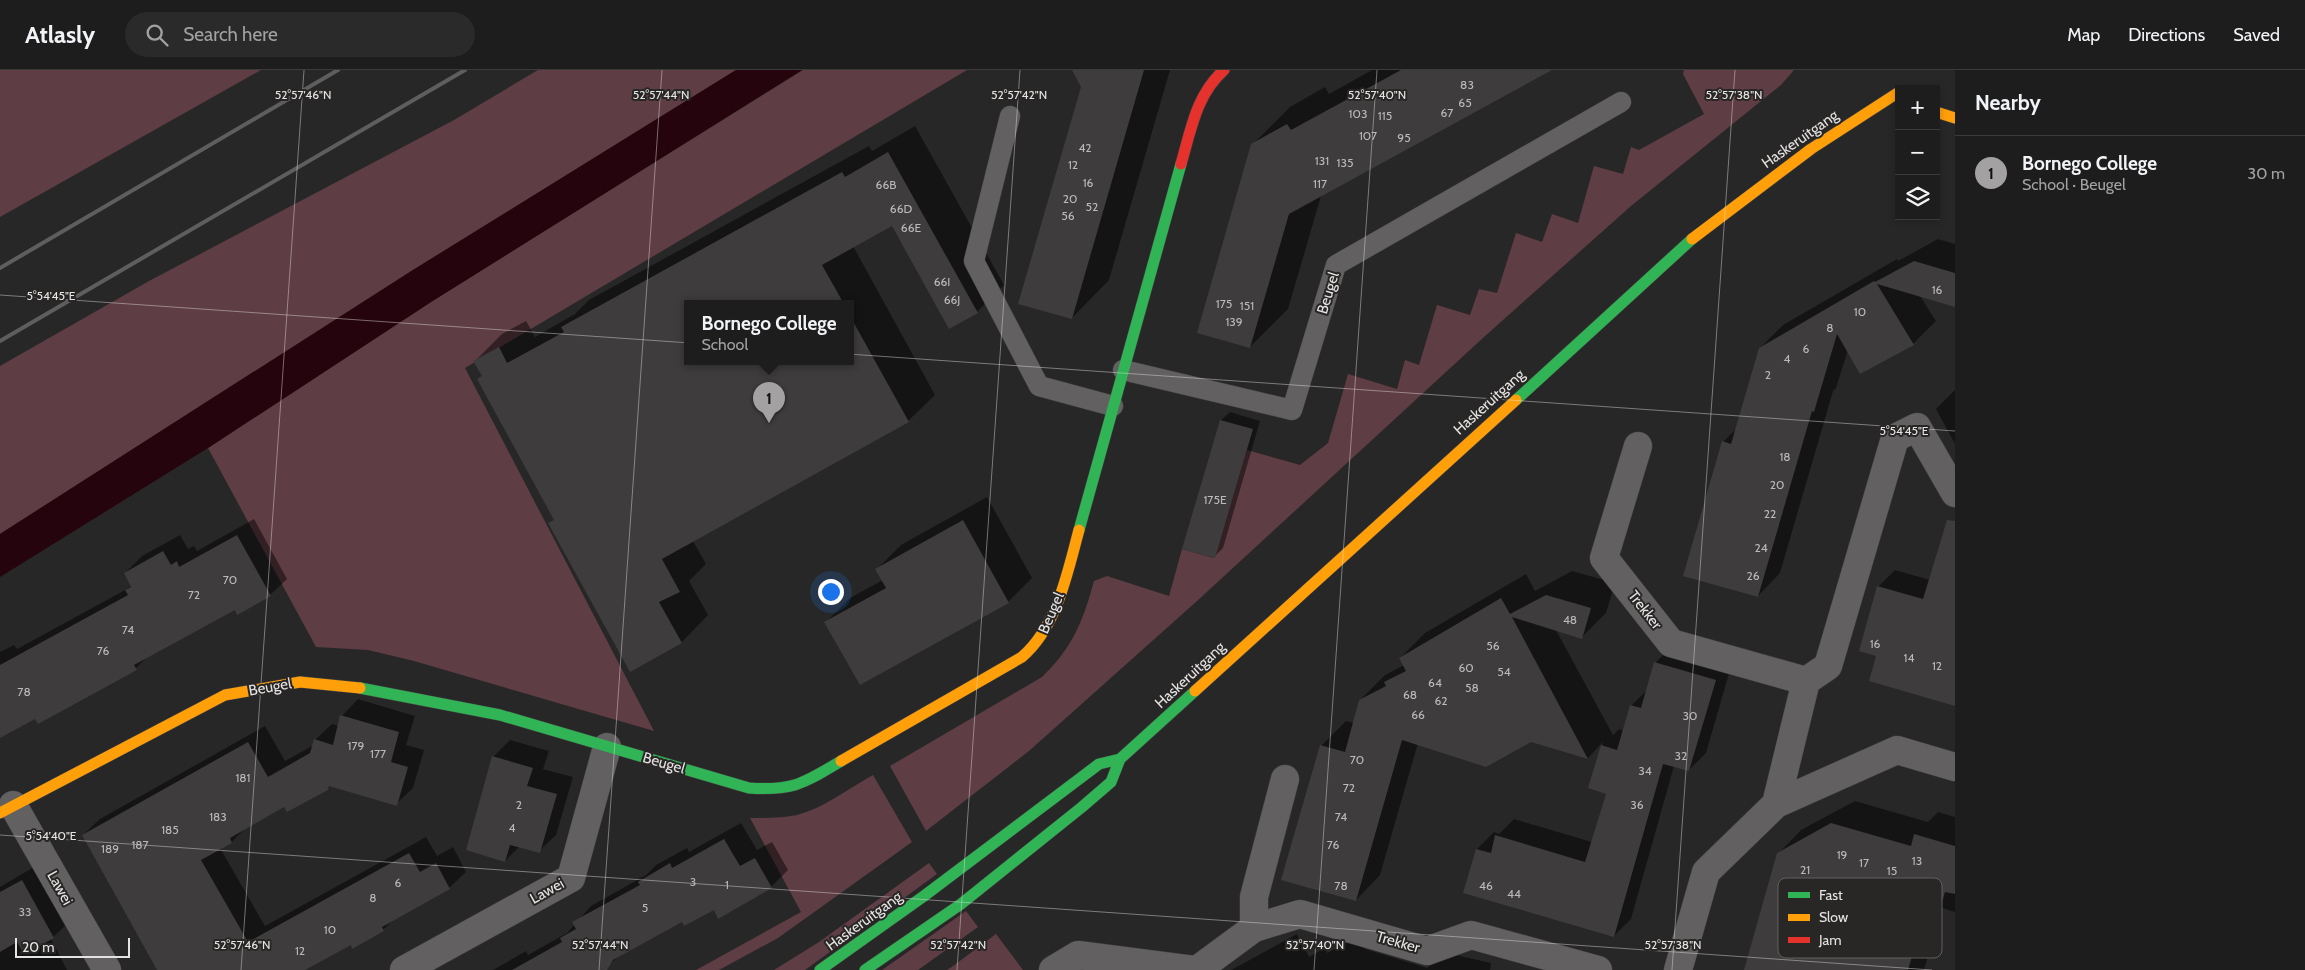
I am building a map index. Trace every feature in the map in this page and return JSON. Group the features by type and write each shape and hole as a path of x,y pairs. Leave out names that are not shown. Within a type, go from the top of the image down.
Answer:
{"main road":[{"name":"Beugel","path":"7,809 225,695 300,682 364,688 500,715 749,788 776,790 802,784 1022,657 1036,645 1053,613 1198,104 1214,79 1224,70"},
{"name":"Haskeruitgang","path":"865,970 939,920 1042,841 1111,782 1120,759 1700,232 1811,149 1895,95"},
{"path":"1940,113 1955,118"},
{"name":"Haskeruitgang","path":"820,970 924,896 1099,764 1120,759"}],"street":[{"path":"1776,804 1806,681 1828,666 1895,438 1917,427 1955,493"},
{"name":"Trekker","path":"1638,446 1604,558 1671,643 1806,681"},
{"name":"Lawei","path":"404,970 571,878 608,747"},
{"path":"1678,970 1706,872 1776,804 1897,750 1955,767"},
{"path":"1254,928 1254,897 1285,779"},
{"name":"Lawei","path":"7,809 107,970"},
{"name":"Trekker","path":"1053,970 1078,955 1196,970 1254,928 1300,914 1427,951 1471,935 1598,970"}],"lane":[{"name":"Beugel","path":"1123,370 1292,410 1336,265 1621,102"},
{"path":"1010,116 974,261 1039,386 1113,406"}],"shaded area":[{"path":"0,70 261,70 0,217"},
{"path":"538,70 736,70 413,270 0,534 0,366 149,281 454,120"},
{"path":"736,70 802,70 431,302 208,448 0,577 0,534 413,270"},
{"path":"803,70 967,70 465,368 654,731 414,661 368,650 316,647 208,448 431,302"},
{"path":"1684,70 1794,70 1781,85 1631,206 1484,337 1197,601 1029,751 926,831 890,766 1042,677 1062,655 1076,633 1086,609 1094,581 1107,576 1169,596 1182,549 1214,558 1247,450 1300,465 1328,443 1348,374 1397,389 1405,360 1419,365 1437,305 1470,315 1479,289 1497,293 1516,233 1542,242 1552,214 1578,223 1594,166 1623,174 1631,147 1639,150 1704,114 1683,74"},
{"path":"873,775 912,842 778,938 719,970 696,970 801,912 750,818 785,817 807,812 827,803"},
{"path":"929,863 937,874 805,970 774,970 819,942"},
{"path":"966,911 978,927 918,970 882,970"},
{"path":"996,934 1023,970 947,970 953,966"}],"building":[{"path":"1072,70 1144,70 1072,319 1018,304 1081,87"},
{"path":"1401,70 1552,70 1289,214 1250,348 1197,333 1251,144 1287,124 1291,130"},
{"path":"888,152 978,313 949,329 892,226 822,265 842,300 684,300 684,365 854,365 854,323 909,422 662,559 680,592 659,602 682,643 630,672 548,523 554,520 477,379 482,376 473,361 499,347 507,363 564,332 561,327 842,172 845,177"},
{"path":"1914,261 1955,273 1955,307 1877,284 1914,345 1860,374 1837,334 1814,412 1812,411 1758,597 1683,576 1722,441 1731,444 1759,348 1874,281"},
{"path":"1220,420 1253,429 1215,558 1182,549"},
{"path":"963,520 1009,603 860,685 824,622 886,588 875,569"},
{"path":"1947,520 1955,521 1955,706 1869,681 1876,656 1859,651 1877,586 1923,599"},
{"path":"237,535 271,596 237,615 235,610 134,665 137,670 38,724 35,719 0,738 0,665 128,595 125,590 131,587 124,573 163,551 171,565 177,561 179,567"},
{"path":"1546,595 1591,608 1582,639 1512,617 1588,759 1531,742 1486,767 1402,740 1356,901 1281,880 1320,745 1345,752 1359,700 1386,686 1384,682 1406,671 1399,658 1501,598 1510,614"},
{"path":"1654,662 1716,680 1689,771 1663,764 1614,937 1463,893 1476,849 1491,853 1495,835 1585,862 1606,794 1588,788 1601,745 1617,750 1630,705 1641,708"},
{"path":"340,715 399,732 391,762 408,767 397,806 329,786 328,790 287,812 284,807 230,838 232,843 201,860 248,942 409,853 420,872 436,863 450,889 382,927 384,931 352,949 351,945 305,970 157,970 82,835 248,742 268,777 310,753 314,739 333,745"},
{"path":"492,756 533,768 527,786 557,794 540,853 510,845 505,862 466,850"},
{"path":"1831,823 1911,846 1914,834 1955,846 1955,894 1945,892 1942,902 1942,878 1778,878 1778,958 1912,958 1908,970 1744,970 1777,853"},
{"path":"724,839 740,866 755,858 772,888 718,919 714,910 684,926 682,922 613,960 607,970 512,970 562,942 560,938 576,929 572,922 640,885 638,882 670,863 672,868"},
{"path":"22,880 54,938 24,954 17,942 0,952 0,892"}],"railway":[{"path":"0,268 338,70"},
{"path":"0,341 465,70"}],"traffic: fast":[{"path":"1079,530 1181,164"},
{"path":"1516,400 1692,239"},
{"path":"360,688 500,715 749,788 788,787 807,780 841,761"},
{"path":"865,970 961,904 1082,807 1111,782 1120,759 1195,691"},
{"path":"820,970 924,896 1099,764 1120,759"}],"traffic: slow":[{"path":"1692,239 1811,149 1895,95"},
{"path":"1940,113 1955,118"},
{"path":"1195,691 1516,400"},
{"path":"841,761 1022,657 1034,645 1052,615 1065,582 1079,530"},
{"path":"0,813 225,695 300,682 360,688"}],"traffic: jam":[{"path":"1181,164 1201,102 1207,90 1224,70"}],"place":[{"name":"Bornego College","path":"769,423"}]}
